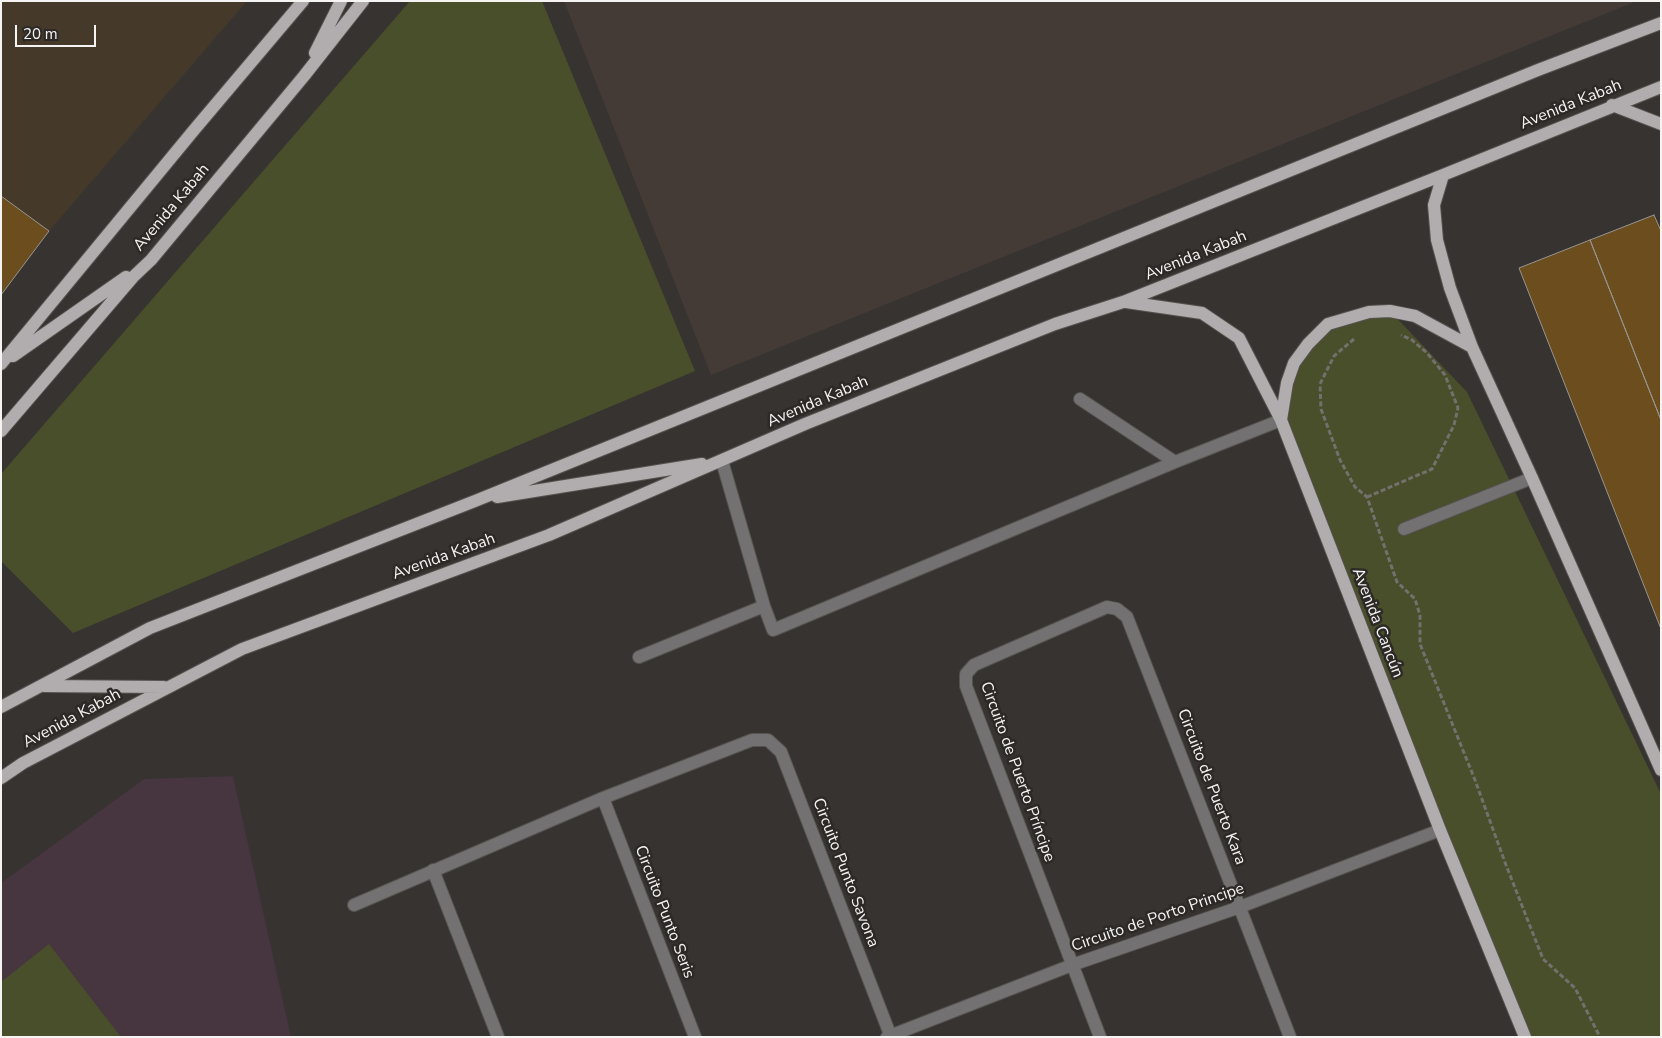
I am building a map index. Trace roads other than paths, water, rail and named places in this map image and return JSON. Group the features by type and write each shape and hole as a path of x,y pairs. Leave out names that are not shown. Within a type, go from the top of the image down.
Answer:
{"main road":[{"name":"Avenida Kabah","path":"1,364 303,1"},
{"path":"304,76 341,1"},
{"name":"Avenida Kabah","path":"1,431 133,277 151,260 304,76 363,1"},
{"path":"1,707 150,628 475,501 1538,70 1661,23"},
{"name":"Avenida Kabah","path":"1,778 23,763 242,649 549,535 805,424 1045,328 1123,302 1661,87"},
{"path":"1612,105 1661,124"},
{"path":"1443,175 1434,205 1437,240 1450,288 1472,347 1661,770"},
{"path":"1,364 151,260"},
{"name":"Avenida Cancún","path":"1123,302 1202,313 1239,338 1281,420 1440,830 1525,1037"},
{"path":"1281,420 1287,383 1294,363 1308,344 1328,324 1369,312 1390,311 1415,316 1472,347"},
{"path":"475,501 722,461"},
{"path":"42,686 168,688"}],"street":[{"path":"1080,399 1175,462"},
{"path":"722,461 764,606 773,630 1175,462 1281,420"},
{"path":"1404,529 1532,478"},
{"path":"639,657 764,606"},
{"name":"Circuito de Puerto Príncipe","path":"1100,1037 966,686 966,674 974,665 1107,607 1118,609"},
{"name":"Circuito de Puerto Kara","path":"1118,609 1127,617 1290,1037"},
{"name":"Circuito Punto Savona","path":"603,798 752,740 768,740 781,752 889,1036"},
{"path":"354,905 603,798"},
{"name":"Circuito Punto Seris","path":"603,798 695,1037"},
{"name":"Circuito de Porto Principe","path":"889,1036 1072,966 1240,907 1440,830"},
{"path":"432,870 498,1037"}]}
